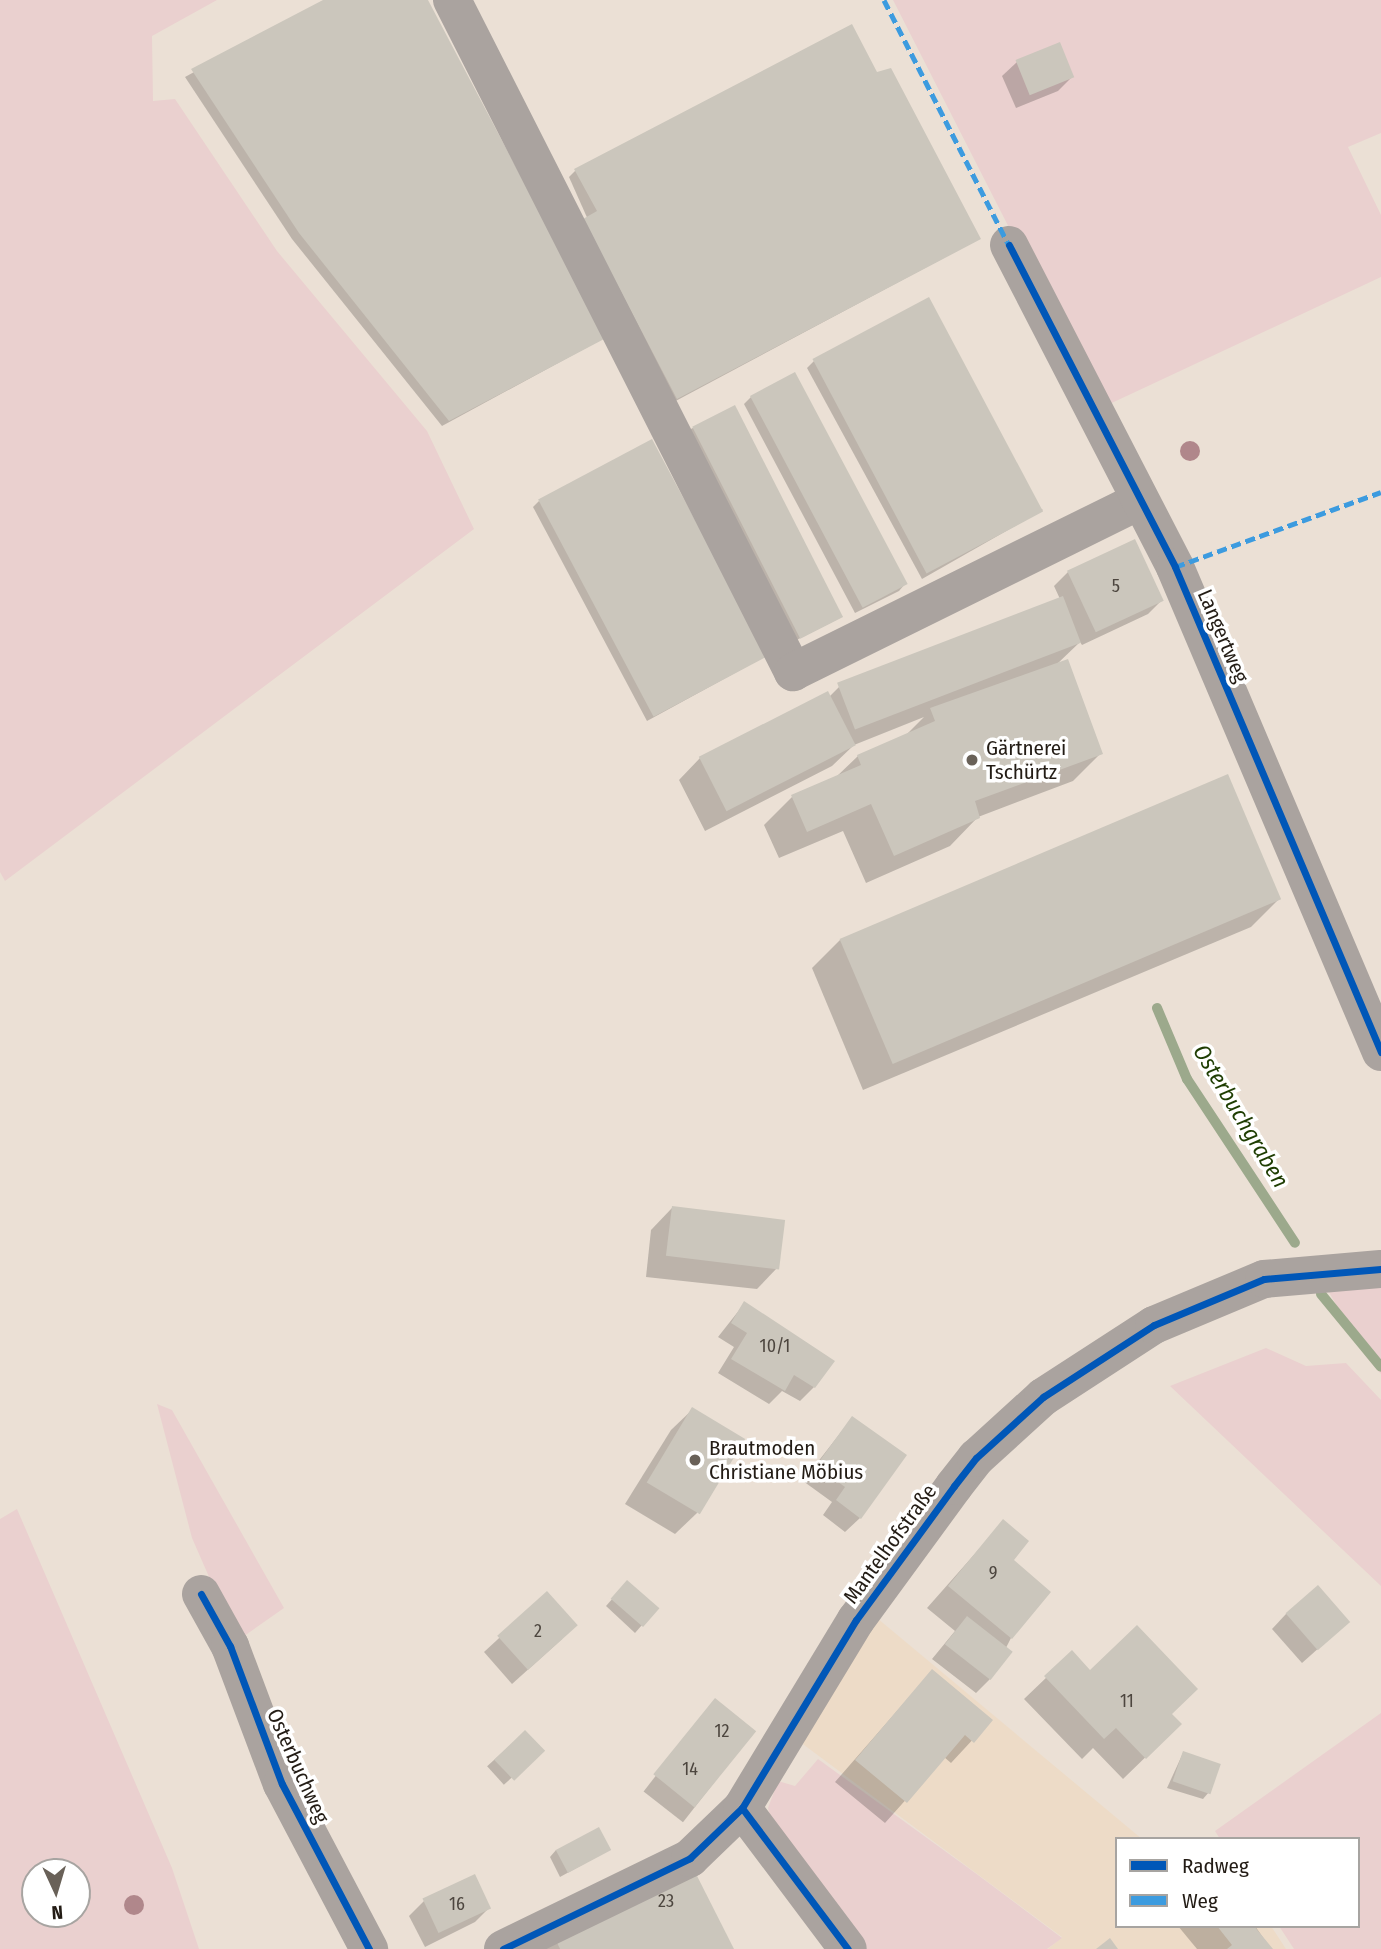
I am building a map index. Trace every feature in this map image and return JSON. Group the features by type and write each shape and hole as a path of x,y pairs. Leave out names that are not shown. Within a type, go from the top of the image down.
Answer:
{"street":[{"path":"452,0 793,672 1139,501"},
{"name":"Langertweg","path":"1009,245 1175,567 1381,1052"},
{"name":"Mantelhofstraße","path":"503,1949 690,1858 742,1808 856,1620 976,1458 1043,1396 1154,1325 1264,1279 1381,1269"},
{"name":"Osterbuchweg","path":"201,1594 230,1646 282,1784 369,1949"},
{"path":"742,1808 848,1949"}],"shaded area":[{"path":"0,0 217,0 152,36 153,101 175,99 277,251 427,431 474,529 5,881 0,872"},
{"path":"893,0 1381,0 1381,133 1348,147 1381,215 1381,277 1101,408"},
{"path":"1381,1269 1381,1374 1366,1357 1318,1273"},
{"path":"1266,1348 1306,1366 1346,1363 1381,1400 1381,1586 1170,1386"},
{"path":"157,1404 172,1410 284,1608 237,1641 192,1538"},
{"path":"17,1509 172,1868 199,1949 0,1949 0,1519"},
{"path":"871,1613 1140,1837 1115,1837 1115,1928 1272,1928 1286,1949 1048,1949 1062,1937 792,1736"},
{"path":"1381,1713 1381,1949 1294,1949 1280,1928 1360,1928 1360,1837 1219,1837 1215,1831"},
{"path":"818,1759 1062,1938 1047,1949 862,1949 776,1840 768,1808 778,1781 795,1786"}],"building":[{"path":"323,0 428,0 606,338 449,421 299,233 191,69"},
{"path":"852,24 877,72 891,68 981,239 677,399 583,219 597,211 574,169"},
{"path":"1060,42 1074,77 1030,95 1015,60"},
{"path":"929,297 1043,512 927,574 812,359"},
{"path":"795,372 908,584 863,608 750,396"},
{"path":"735,405 843,617 800,639 692,427"},
{"path":"652,439 767,656 654,717 538,500"},
{"path":"1135,539 1164,601 1096,632 1067,571"},
{"path":"1063,596 1081,643 855,729 837,683"},
{"name":"Gärtnerei Tschürtz","path":"1068,659 1103,754 975,801 980,818 894,856 871,804 807,832 791,795 861,765 857,755 935,721 930,708"},
{"path":"828,691 856,745 726,811 699,757"},
{"path":"1228,774 1281,899 893,1064 840,939"},
{"path":"672,1206 785,1220 779,1270 666,1256"},
{"path":"744,1301 835,1361 815,1388 794,1375 785,1391 731,1359 747,1333 731,1323"},
{"name":"Brautmoden Christiane Möbius","path":"692,1407 745,1439 700,1514 647,1482"},
{"path":"852,1416 907,1455 861,1519 836,1500 845,1487 816,1466"},
{"path":"1003,1519 1029,1541 1014,1560 1051,1592 1012,1639 948,1586"},
{"path":"627,1580 659,1608 643,1627 611,1599"},
{"path":"1318,1585 1350,1622 1318,1650 1286,1613"},
{"path":"547,1591 578,1625 528,1670 497,1636"},
{"path":"967,1616 1013,1652 991,1680 945,1644"},
{"path":"1137,1625 1198,1689 1172,1714 1182,1724 1146,1759 1116,1728 1104,1739 1044,1676 1072,1650 1090,1670"},
{"path":"932,1669 993,1720 974,1743 965,1735 907,1803 855,1760"},
{"path":"715,1698 756,1731 695,1808 653,1774"},
{"path":"525,1730 545,1751 514,1781 494,1760"},
{"path":"1183,1751 1221,1764 1210,1794 1173,1781"},
{"path":"599,1827 611,1850 568,1873 556,1850"},
{"path":"693,1868 734,1949 560,1949 553,1934"},
{"path":"475,1874 491,1908 438,1933 422,1899"},
{"path":"1219,1928 1256,1928 1273,1949 1227,1949 1232,1945"},
{"path":"1110,1938 1118,1949 1096,1949"}],"waterway":[{"name":"Osterbuchgraben","path":"1157,1008 1187,1079 1295,1243"},
{"name":"Osterbuchgraben","path":"1321,1294 1381,1367"}],"marked path":[{"path":"884,0 1009,245"},
{"path":"1175,567 1381,492"}],"cycle path":[{"path":"1009,245 1175,567 1381,1052"},
{"path":"503,1949 690,1858 742,1808 856,1620 954,1486 976,1458 1043,1397 1154,1325 1264,1279 1381,1269"},
{"path":"201,1594 230,1646 282,1784 369,1949"},
{"path":"742,1808 848,1949"}],"place":[{"name":"Gärtnerei Tschürtz","path":"972,760"},
{"name":"Brautmoden Christiane Möbius","path":"695,1460"}]}
